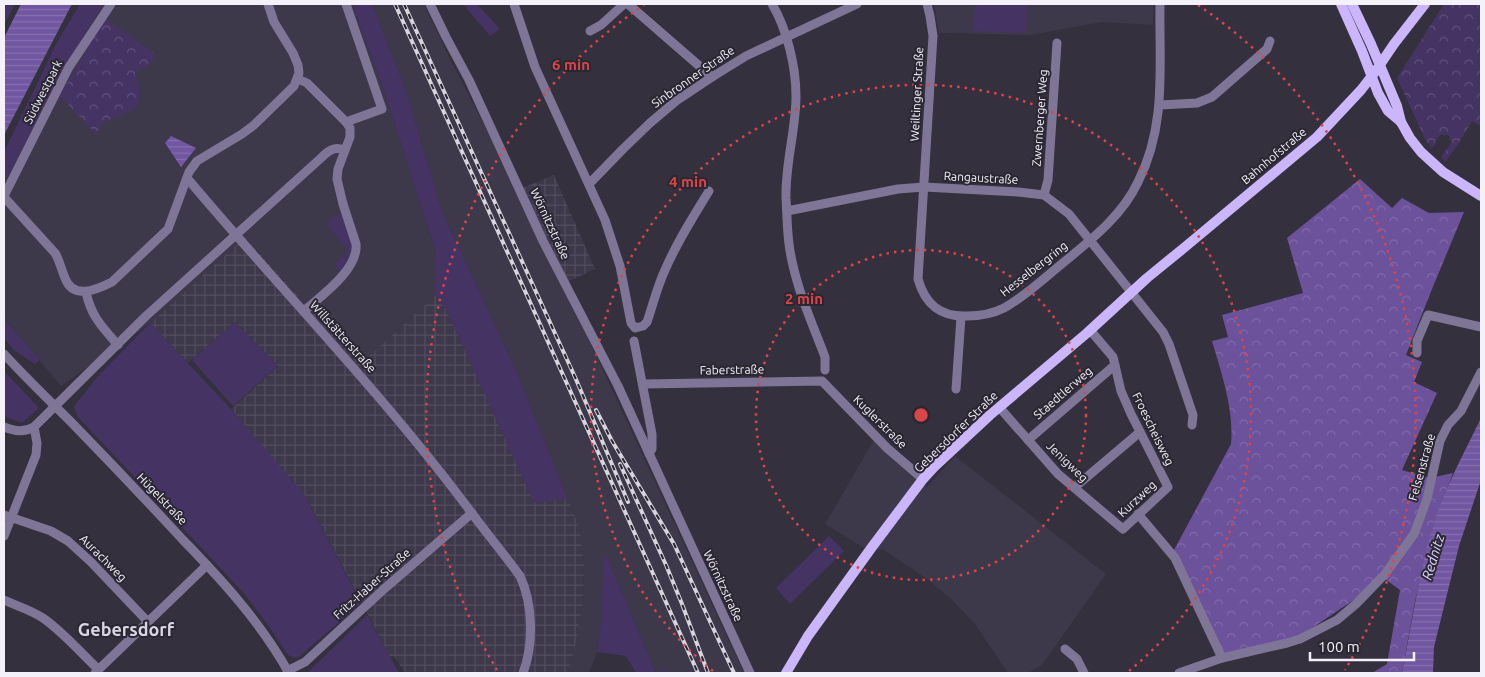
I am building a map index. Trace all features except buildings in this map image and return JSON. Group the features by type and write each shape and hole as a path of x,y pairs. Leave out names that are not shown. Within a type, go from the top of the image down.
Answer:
{"main road":[{"path":"1341,4 1378,93 1388,111 1401,122"},
{"path":"1352,4 1398,106 1401,122 1412,141 1433,163 1456,181 1481,196"},
{"name":"Bahnhofstraße","path":"1185,247 1317,137 1356,97 1425,4"},
{"name":"Gebersdorfer Straße","path":"786,673 808,636 923,479 949,452 999,407 1090,330 1130,292 1185,247"}],"street":[{"name":"Südwestpark","path":"86,292 79,292 69,286 55,252 4,196 68,67 111,4"},
{"path":"118,345 94,317 86,292 112,282 168,229 192,166 254,125 294,86 298,79 299,73 295,58 274,22 268,4"},
{"path":"346,4 382,109 346,122"},
{"name":"Wörnitzstraße","path":"430,4 469,80 543,241 618,386 750,673"},
{"path":"514,4 535,67 605,220 620,266 631,322 635,328 643,326 647,322 664,271 675,247 709,191"},
{"path":"590,31 601,25 624,4"},
{"path":"628,4 712,77"},
{"path":"772,4 786,38 794,70 796,95 786,196 789,244 796,276 825,357 825,370"},
{"name":"Sinbronner Straße","path":"589,184 623,148 676,101 746,56 857,4"},
{"name":"Weiltinger Straße","path":"924,187 933,36 926,4"},
{"name":"Hesselbergring","path":"924,187 918,279 922,291 931,304 940,311 952,316 977,316 992,313 1023,296 1115,217 1126,204 1138,184 1152,147 1160,105 1160,4"},
{"path":"1160,105 1197,103 1212,97 1267,49 1270,41"},
{"name":"Zwernberger Weg","path":"1044,195 1048,180 1057,43"},
{"path":"298,79 307,84 346,122 350,133 338,169 337,179 357,250 350,266 304,312"},
{"path":"4,427 20,432 34,427 146,316 329,150 336,148 344,150"},
{"path":"187,178 235,235"},
{"name":"Rangaustraße","path":"787,210 898,189 924,187 1044,195"},
{"path":"1044,195 1069,214 1163,332 1169,344 1193,415 1192,424"},
{"name":"Willstätterstraße","path":"235,235 389,408 510,562 524,584 529,610 531,636 527,662 523,673"},
{"path":"1417,352 1417,341 1428,315 1481,327"},
{"path":"956,389 961,316"},
{"name":"Froescheisweg","path":"1090,330 1113,357 1121,391 1168,487"},
{"path":"634,341 652,434 652,449 649,454"},
{"name":"Hügelstraße","path":"4,354 231,591 256,623 288,672"},
{"name":"Staedtlerweg","path":"1028,440 1115,365"},
{"name":"Felsenstraße","path":"1179,673 1222,658 1287,644 1300,639 1337,620 1356,604 1385,574 1414,534 1427,499 1440,440 1448,426 1461,411 1481,372"},
{"name":"Faberstraße","path":"643,384 822,381"},
{"name":"Kuglerstraße","path":"822,381 887,448 923,479"},
{"name":"Jenigweg","path":"999,407 1058,474 1123,529"},
{"path":"4,536 8,516 36,455 37,443 34,427"},
{"path":"1075,487 1140,432"},
{"name":"Kurzweg","path":"1123,529 1168,487"},
{"name":"Fritz-Haber-Straße","path":"288,672 305,662 384,589 472,513"},
{"path":"1138,514 1175,558 1222,658"},
{"name":"Aurachweg","path":"8,516 51,531 68,541 91,562 148,622"},
{"path":"4,600 44,619 59,631 96,671 207,565"},
{"path":"1065,649 1077,659 1084,673"}],"shaded area":[{"path":"104,4 352,4 382,84 436,253 436,295 360,364 245,237 150,323 61,386 4,317 4,185 61,74"},
{"path":"372,4 424,4 563,284 744,673 667,673 665,670 656,673 607,557 597,652 589,673 568,673 576,643 583,602 584,565 580,529 515,368 442,211 406,90"},
{"path":"934,4 1153,4 1153,25 1102,22 1031,35 939,33"},
{"path":"554,175 595,269 563,284 518,190"},
{"path":"245,237 360,364 436,295 448,313 534,502 568,499 580,529 584,565 583,602 576,643 568,673 405,673 394,656 390,657 307,499 231,409 278,366 235,322 188,363 150,323"},
{"path":"875,438 927,487 955,456 1106,574 1042,665 1028,673 1008,673 975,624 951,599 927,579 884,550 864,548 825,524"}],"green space":[{"path":"4,4 15,4 4,25"},
{"path":"80,4 104,4 61,74 4,185 4,152 56,44"},
{"path":"352,4 372,4 406,90 442,211 515,368 568,499 534,503 448,313 436,295 436,253 382,84"},
{"path":"463,4 477,4 500,29 490,36"},
{"path":"975,4 1027,4 1026,33 974,31"},
{"path":"1444,4 1481,4 1481,126 1472,121 1445,162 1441,157 1452,142 1449,139 1450,137 1446,134 1445,136 1441,134 1432,149 1425,139 1397,78"},
{"path":"105,18 155,54 151,64 135,73 140,94 137,106 133,110 107,121 96,134 60,96"},
{"path":"1360,179 1392,208 1402,198 1429,213 1464,212 1406,355 1422,362 1414,382 1437,393 1402,470 1430,478 1453,473 1434,524 1415,601 1402,673 1372,673 1387,664 1400,590 1385,579 1297,638 1222,655 1174,550 1231,444 1229,405 1212,341 1228,337 1222,315 1303,293 1287,238"},
{"path":"342,214 351,238 352,251 340,272 334,265 349,251 326,224 335,216"},
{"path":"4,318 40,360 35,364 15,351 4,338"},
{"path":"235,322 278,366 233,406 192,360"},
{"path":"150,323 231,409 304,494 361,603 299,657 294,658 288,655 242,591 77,416 74,406 98,376"},
{"path":"4,371 39,408 22,423 4,416"},
{"path":"829,536 844,551 790,604 776,588"},
{"path":"604,557 607,557 656,673 636,673 626,656 597,652 601,622"},
{"path":"367,615 399,673 307,673"},
{"path":"666,670 667,673 656,673"}],"water":[{"path":"21,4 72,4 4,135 4,38"},
{"path":"171,136 196,148 181,167 165,143"},
{"name":"Rednitz","path":"1481,418 1481,480 1459,546 1434,647 1433,673 1402,673 1420,579 1434,523 1450,483"}],"railway":[{"path":"395,4 698,673"},
{"path":"404,4 575,377 628,502"},
{"path":"596,410 612,441 674,544 734,673"},
{"path":"620,464 666,565 708,673"}],"district":[{"name":"Gebersdorf","path":"126,630"}]}
